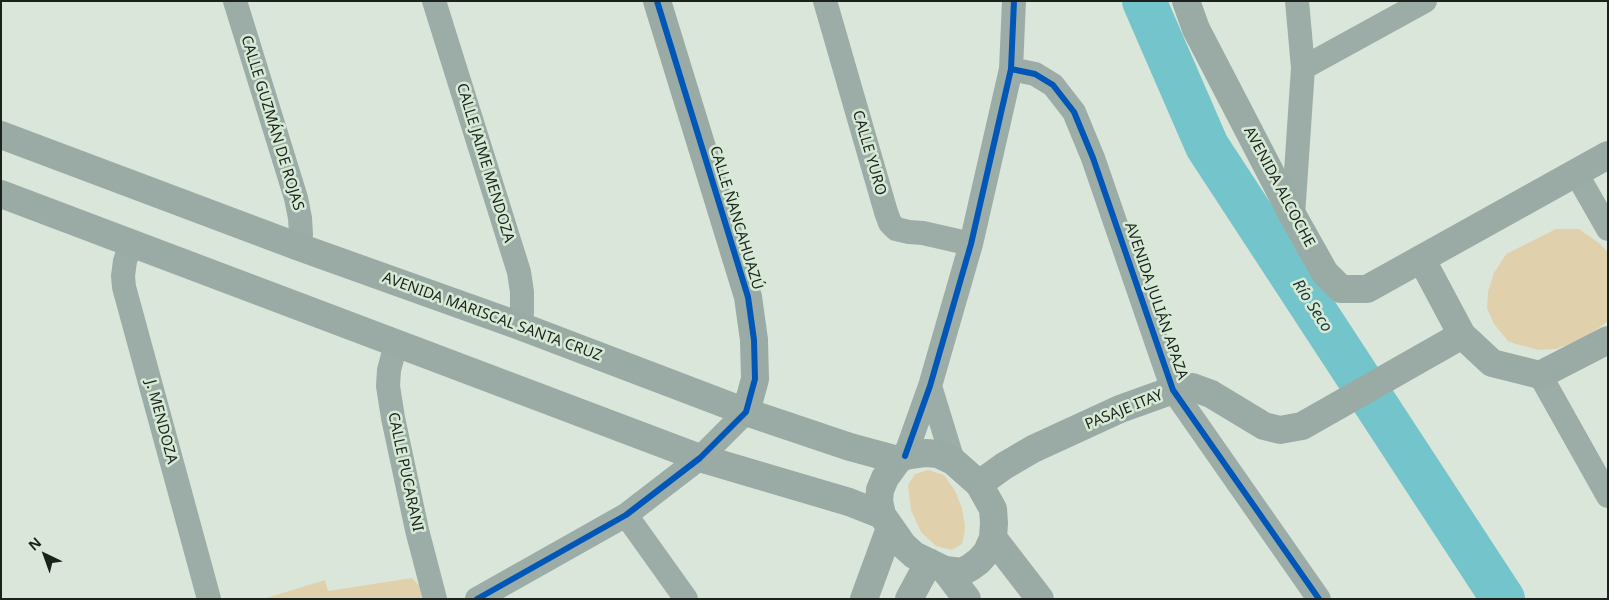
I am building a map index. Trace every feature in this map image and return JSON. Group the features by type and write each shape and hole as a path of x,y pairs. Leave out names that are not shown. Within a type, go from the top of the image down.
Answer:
{"main road":[{"name":"CALLE ÑANCAHUAZÚ","path":"657,1 748,297 754,340 755,379 746,412"},
{"name":"AVENIDA ALCOCHE","path":"1186,1 1196,29 1294,216 1325,273 1341,289 1367,289 1608,155"},
{"name":"AVENIDA MARISCAL SANTA CRUZ","path":"1,135 299,247 520,326 746,412 850,447 901,458 926,453 938,454 953,461 978,484"},
{"path":"1,194 700,458 849,502 886,522"},
{"path":"1422,260 1462,336 1492,363 1540,375 1608,340"},
{"name":"PASAJE ITAY","path":"978,484 1033,449 1120,409 1173,390 1192,387 1211,394 1264,426 1280,430 1302,426 1462,336"},
{"path":"901,458 885,478 880,490 879,501 886,522 903,545 914,555 937,566 962,572 979,561 987,552 993,538 994,523 992,510 978,484"},
{"path":"864,599 886,522"},
{"path":"993,538 1040,599"},
{"path":"909,599 937,566"},
{"path":"937,566 967,599"}],"street":[{"name":"CALLE GUZMÁN DE ROJAS","path":"235,1 296,198 300,226 299,247"},
{"name":"CALLE JAIME MENDOZA","path":"434,1 519,272 522,292 520,326"},
{"name":"CALLE YURO","path":"824,1 890,223 896,229 909,232 923,232 971,244"},
{"path":"901,458 930,386 971,244 1011,69 1014,1"},
{"path":"1294,216 1303,68 1297,1"},
{"path":"1303,68 1425,1"},
{"name":"AVENIDA JULIÁN APAZA","path":"1011,69 1035,74 1053,85 1074,112 1093,158 1173,390 1319,599"},
{"path":"1576,173 1608,229"},
{"name":"J. MENDOZA","path":"131,244 125,261 124,287 207,598"},
{"name":"CALLE PUCARANI","path":"396,344 389,370 388,386 416,530 435,599"},
{"path":"1540,375 1608,496"},
{"path":"930,386 953,461"},
{"name":"CALLE ÑANCAHUAZÚ","path":"477,599 626,515 700,458 746,412"},
{"path":"626,515 686,599"}],"shaded area":[{"path":"1556,229 1579,229 1608,252 1608,321 1593,332 1570,344 1556,349 1539,350 1508,341 1494,324 1487,308 1488,292 1494,273 1506,254"},
{"path":"928,470 944,475 955,491 962,508 965,526 964,536 962,544 952,550 936,546 921,532 911,510 908,485 915,474"},
{"path":"412,578 423,590 421,599 263,599 325,580 328,591"}],"waterway":[{"name":"Río Seco","path":"1144,1 1207,146 1503,599"}],"cycle path":[{"path":"477,599 626,515 700,458 746,412 755,379 754,340 748,297 657,1"},
{"path":"905,456 930,386 971,244 1011,69 1014,1"},
{"path":"1011,69 1035,74 1053,85 1074,112 1093,158 1173,390 1319,599"}]}
